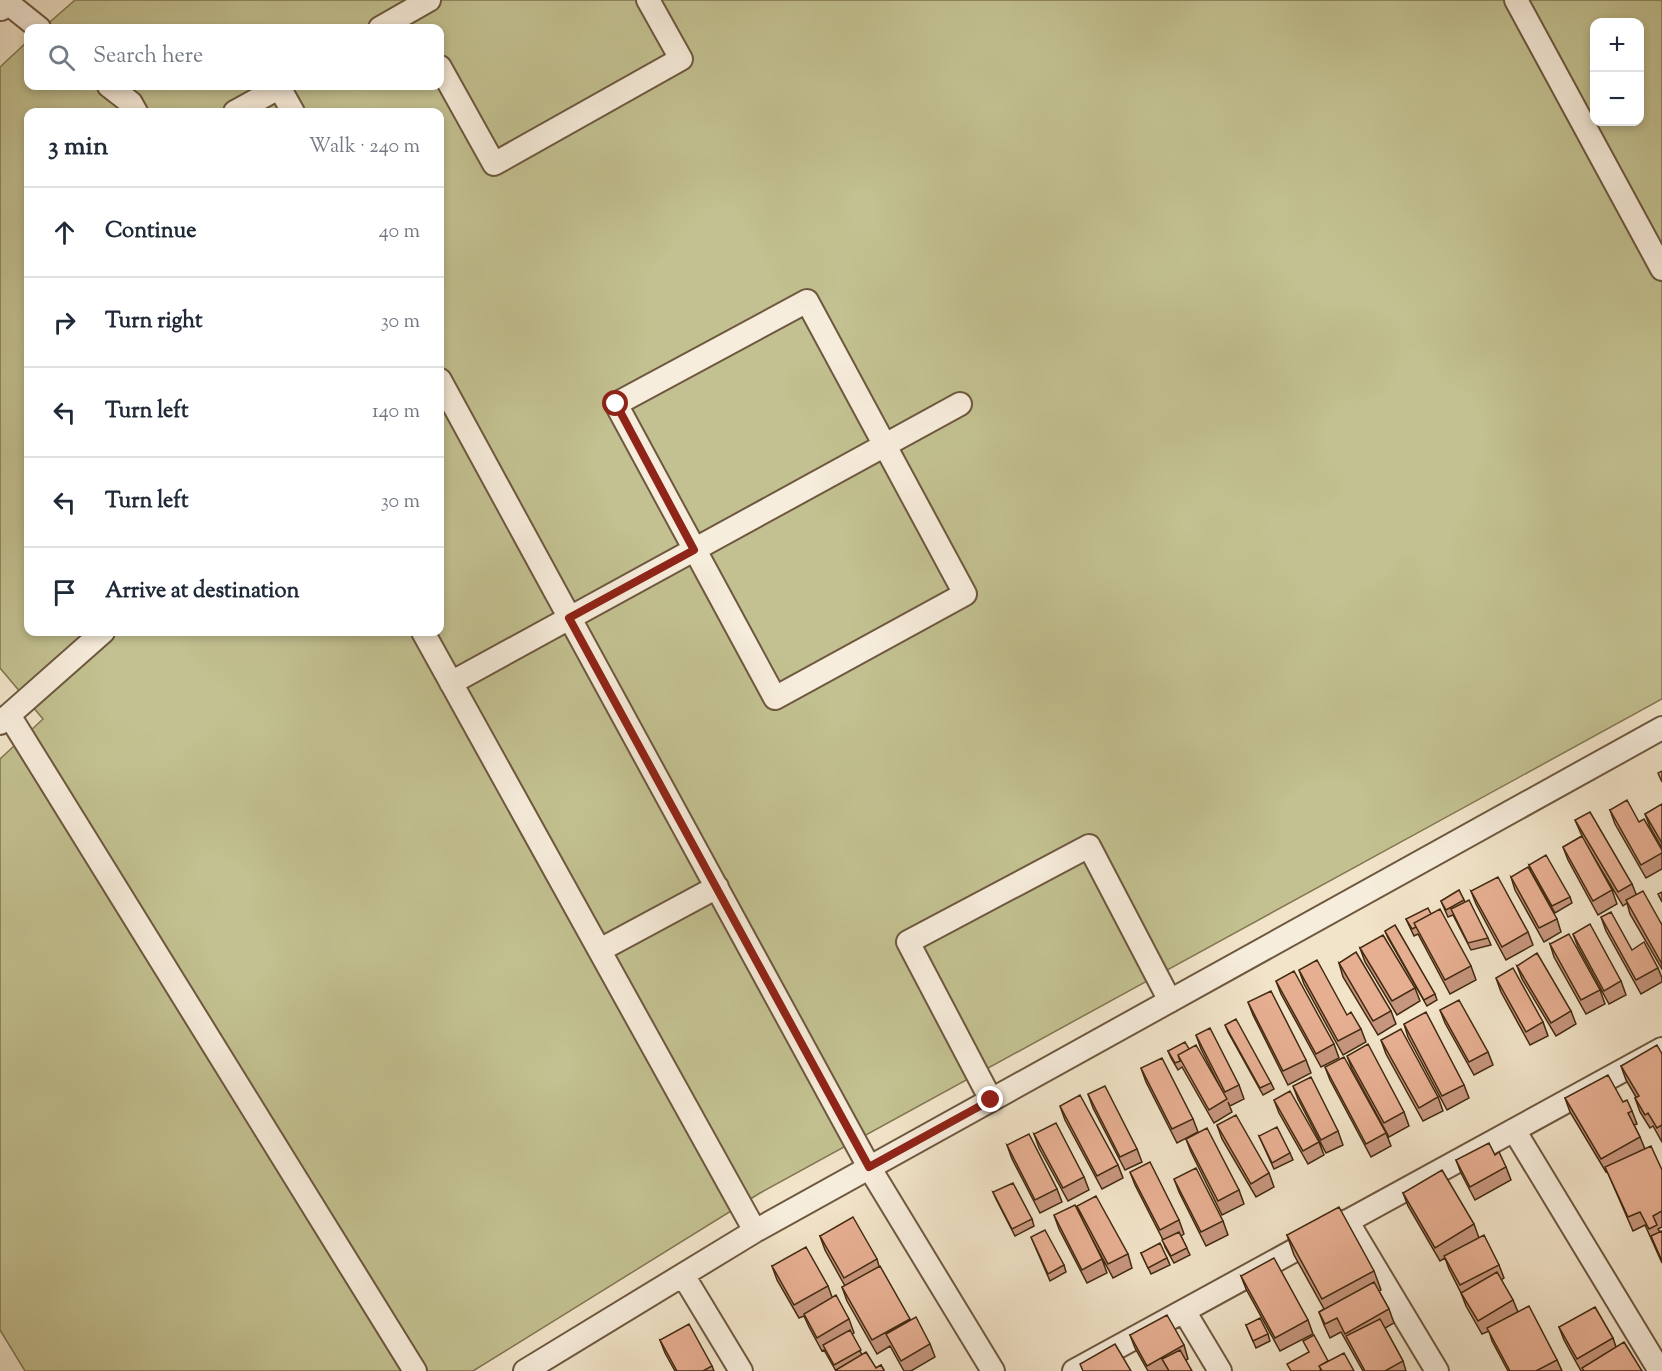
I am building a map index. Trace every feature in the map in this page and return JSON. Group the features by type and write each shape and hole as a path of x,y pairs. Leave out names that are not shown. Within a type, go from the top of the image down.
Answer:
{"street":[{"path":"396,24 413,20 429,0"},
{"path":"444,74 494,164 681,59 648,0"},
{"path":"1516,0 1662,269"},
{"path":"4,2 34,24"},
{"path":"114,90 131,103 134,108"},
{"path":"242,108 273,90"},
{"path":"282,90 291,108"},
{"path":"807,301 965,594 775,698 694,550 616,404 807,301"},
{"path":"444,387 869,1167 993,1371"},
{"path":"452,683 960,404"},
{"path":"98,636 5,719 415,1371"},
{"path":"425,636 755,1231"},
{"path":"525,1371 755,1231 1662,728"},
{"path":"991,1100 908,942 1089,846 1170,1000"},
{"path":"600,950 717,887"},
{"path":"1074,1371 1662,1049"},
{"path":"1514,1130 1660,1371"},
{"path":"1347,1221 1437,1371"},
{"path":"683,1275 741,1371"},
{"path":"1184,1311 1220,1371"}],"shaded area":[{"path":"75,0 1662,0 1662,699 760,1193 473,1371 25,1371 0,1330 0,759 43,719 0,668 0,67 24,45 24,90 444,90 444,24 48,24"}],"building":[{"path":"1627,800 1639,822 1644,819 1662,850 1662,853 1641,865 1610,810"},
{"path":"1662,804 1662,843 1645,814"},
{"path":"1590,812 1632,884 1618,892 1575,820"},
{"path":"1582,836 1612,890 1593,901 1563,847"},
{"path":"1546,855 1570,897 1552,906 1529,865"},
{"path":"1528,867 1557,919 1539,928 1511,877"},
{"path":"1498,877 1528,932 1502,947 1471,891"},
{"path":"1459,890 1464,900 1446,910 1441,901"},
{"path":"1643,891 1662,925 1662,964 1626,900"},
{"path":"1469,900 1488,938 1468,943 1451,909"},
{"path":"1428,908 1431,914 1414,923 1416,927 1412,929 1406,919"},
{"path":"1440,909 1471,966 1445,980 1414,923"},
{"path":"1611,912 1632,950 1644,942 1658,968 1636,980 1601,917"},
{"path":"1590,924 1621,981 1604,991 1573,934"},
{"path":"1395,925 1435,994 1424,1000 1385,931"},
{"path":"1569,934 1600,990 1581,1000 1550,944"},
{"path":"1383,935 1415,988 1392,1001 1360,948"},
{"path":"1356,952 1391,1011 1373,1021 1339,963"},
{"path":"1537,953 1571,1011 1551,1023 1517,966"},
{"path":"1317,960 1347,1015 1351,1012 1361,1029 1338,1041 1299,970"},
{"path":"1513,968 1543,1022 1526,1032 1496,978"},
{"path":"1294,971 1334,1044 1316,1054 1276,981"},
{"path":"1271,991 1306,1060 1283,1071 1248,1002"},
{"path":"1459,1000 1488,1052 1469,1062 1440,1010"},
{"path":"1426,1012 1464,1085 1442,1096 1404,1024"},
{"path":"1236,1019 1271,1083 1260,1088 1225,1025"},
{"path":"1210,1028 1239,1085 1225,1092 1196,1035"},
{"path":"1401,1029 1438,1097 1419,1108 1381,1040"},
{"path":"1185,1042 1189,1049 1178,1055 1180,1061 1175,1063 1168,1051"},
{"path":"1368,1044 1404,1112 1384,1123 1347,1056"},
{"path":"1196,1045 1227,1099 1209,1110 1178,1055"},
{"path":"1657,1045 1662,1054 1662,1125 1657,1128 1648,1113 1645,1115 1635,1098 1639,1096 1621,1066"},
{"path":"1344,1057 1386,1133 1366,1144 1325,1067"},
{"path":"1162,1058 1193,1119 1172,1129 1141,1068"},
{"path":"1608,1075 1623,1102 1627,1100 1632,1111 1628,1113 1640,1137 1601,1159 1565,1098"},
{"path":"1311,1077 1338,1131 1321,1140 1293,1086"},
{"path":"1105,1086 1137,1149 1120,1157 1088,1094"},
{"path":"1290,1091 1319,1142 1303,1151 1274,1100"},
{"path":"1080,1095 1118,1165 1097,1176 1060,1106"},
{"path":"1236,1115 1269,1173 1251,1184 1217,1125"},
{"path":"1056,1123 1084,1177 1063,1188 1034,1134"},
{"path":"1277,1127 1290,1153 1272,1163 1259,1136"},
{"path":"1207,1128 1239,1190 1218,1201 1186,1139"},
{"path":"1029,1134 1057,1189 1035,1200 1007,1145"},
{"path":"1489,1143 1495,1155 1499,1152 1506,1167 1470,1187 1456,1160"},
{"path":"1651,1146 1662,1170 1662,1211 1653,1216 1657,1225 1649,1229 1640,1212 1628,1217 1605,1167"},
{"path":"1150,1162 1179,1220 1160,1230 1130,1172"},
{"path":"1196,1168 1223,1221 1201,1232 1174,1179"},
{"path":"1442,1170 1474,1224 1435,1248 1403,1193"},
{"path":"1013,1183 1032,1219 1012,1229 993,1192"},
{"path":"1096,1196 1128,1254 1108,1264 1077,1206"},
{"path":"1075,1205 1102,1259 1082,1270 1054,1215"},
{"path":"1339,1207 1374,1271 1322,1299 1287,1235"},
{"path":"853,1217 877,1259 844,1278 820,1236"},
{"path":"1045,1230 1064,1265 1048,1274 1031,1237"},
{"path":"1662,1231 1662,1261 1651,1236"},
{"path":"1179,1232 1187,1248 1171,1256 1162,1240"},
{"path":"1484,1235 1499,1265 1460,1285 1444,1256"},
{"path":"1160,1243 1167,1258 1148,1268 1141,1253"},
{"path":"806,1247 828,1286 794,1305 772,1266"},
{"path":"1274,1258 1308,1320 1275,1338 1241,1276"},
{"path":"880,1266 910,1319 872,1340 842,1287"},
{"path":"1497,1272 1513,1300 1478,1321 1461,1293"},
{"path":"1374,1282 1389,1309 1345,1334 1337,1318 1325,1324 1319,1312"},
{"path":"836,1295 849,1319 817,1338 804,1314"},
{"path":"1529,1306 1557,1360 1536,1371 1510,1371 1487,1328"},
{"path":"1595,1307 1613,1338 1577,1359 1559,1327"},
{"path":"1167,1315 1184,1345 1147,1366 1130,1335"},
{"path":"916,1317 930,1344 901,1361 886,1334"},
{"path":"1260,1318 1268,1334 1253,1341 1246,1325"},
{"path":"1380,1319 1403,1361 1385,1371 1365,1371 1346,1336"},
{"path":"689,1324 712,1366 703,1371 677,1371 660,1340"},
{"path":"850,1330 861,1350 834,1365 823,1345"},
{"path":"1314,1335 1328,1361 1319,1366 1321,1370 1319,1371 1291,1371 1287,1364 1309,1352 1303,1341"},
{"path":"1624,1342 1642,1371 1584,1371 1582,1368"},
{"path":"1115,1344 1131,1371 1083,1371 1080,1364"},
{"path":"1180,1350 1192,1371 1169,1371 1162,1359"},
{"path":"866,1352 876,1368 881,1365 883,1371 836,1370"},
{"path":"1344,1353 1354,1371 1322,1371 1319,1366"}],"route":[{"path":"616,404 694,550 569,618 869,1167 991,1100"}]}
